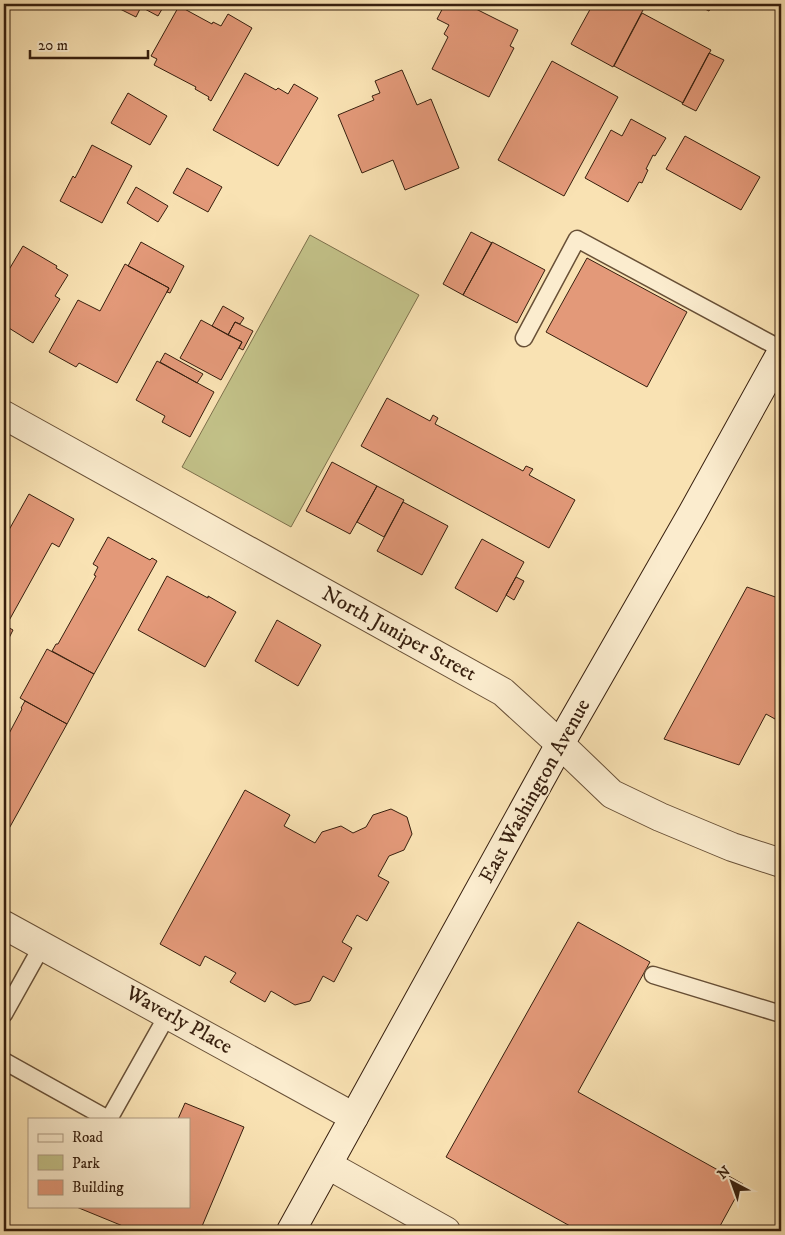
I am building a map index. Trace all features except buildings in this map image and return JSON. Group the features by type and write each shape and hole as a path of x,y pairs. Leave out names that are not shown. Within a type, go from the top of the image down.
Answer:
{"street":[{"name":"East Washington Avenue","path":"291,1231 560,744 694,512 781,353"},
{"name":"North Juniper Street","path":"4,415 504,692 612,794 660,817 732,847 781,863"},
{"name":"Waverly Place","path":"4,924 354,1117"},
{"path":"328,1165 446,1231"}],"lane":[{"path":"524,338 577,239 781,349"},
{"path":"4,1014 42,946"},
{"path":"653,975 781,1014"},
{"path":"110,1118 168,1014"},
{"path":"4,1061 107,1118"}],"green space":[{"path":"310,235 419,295 291,527 182,467"}]}
